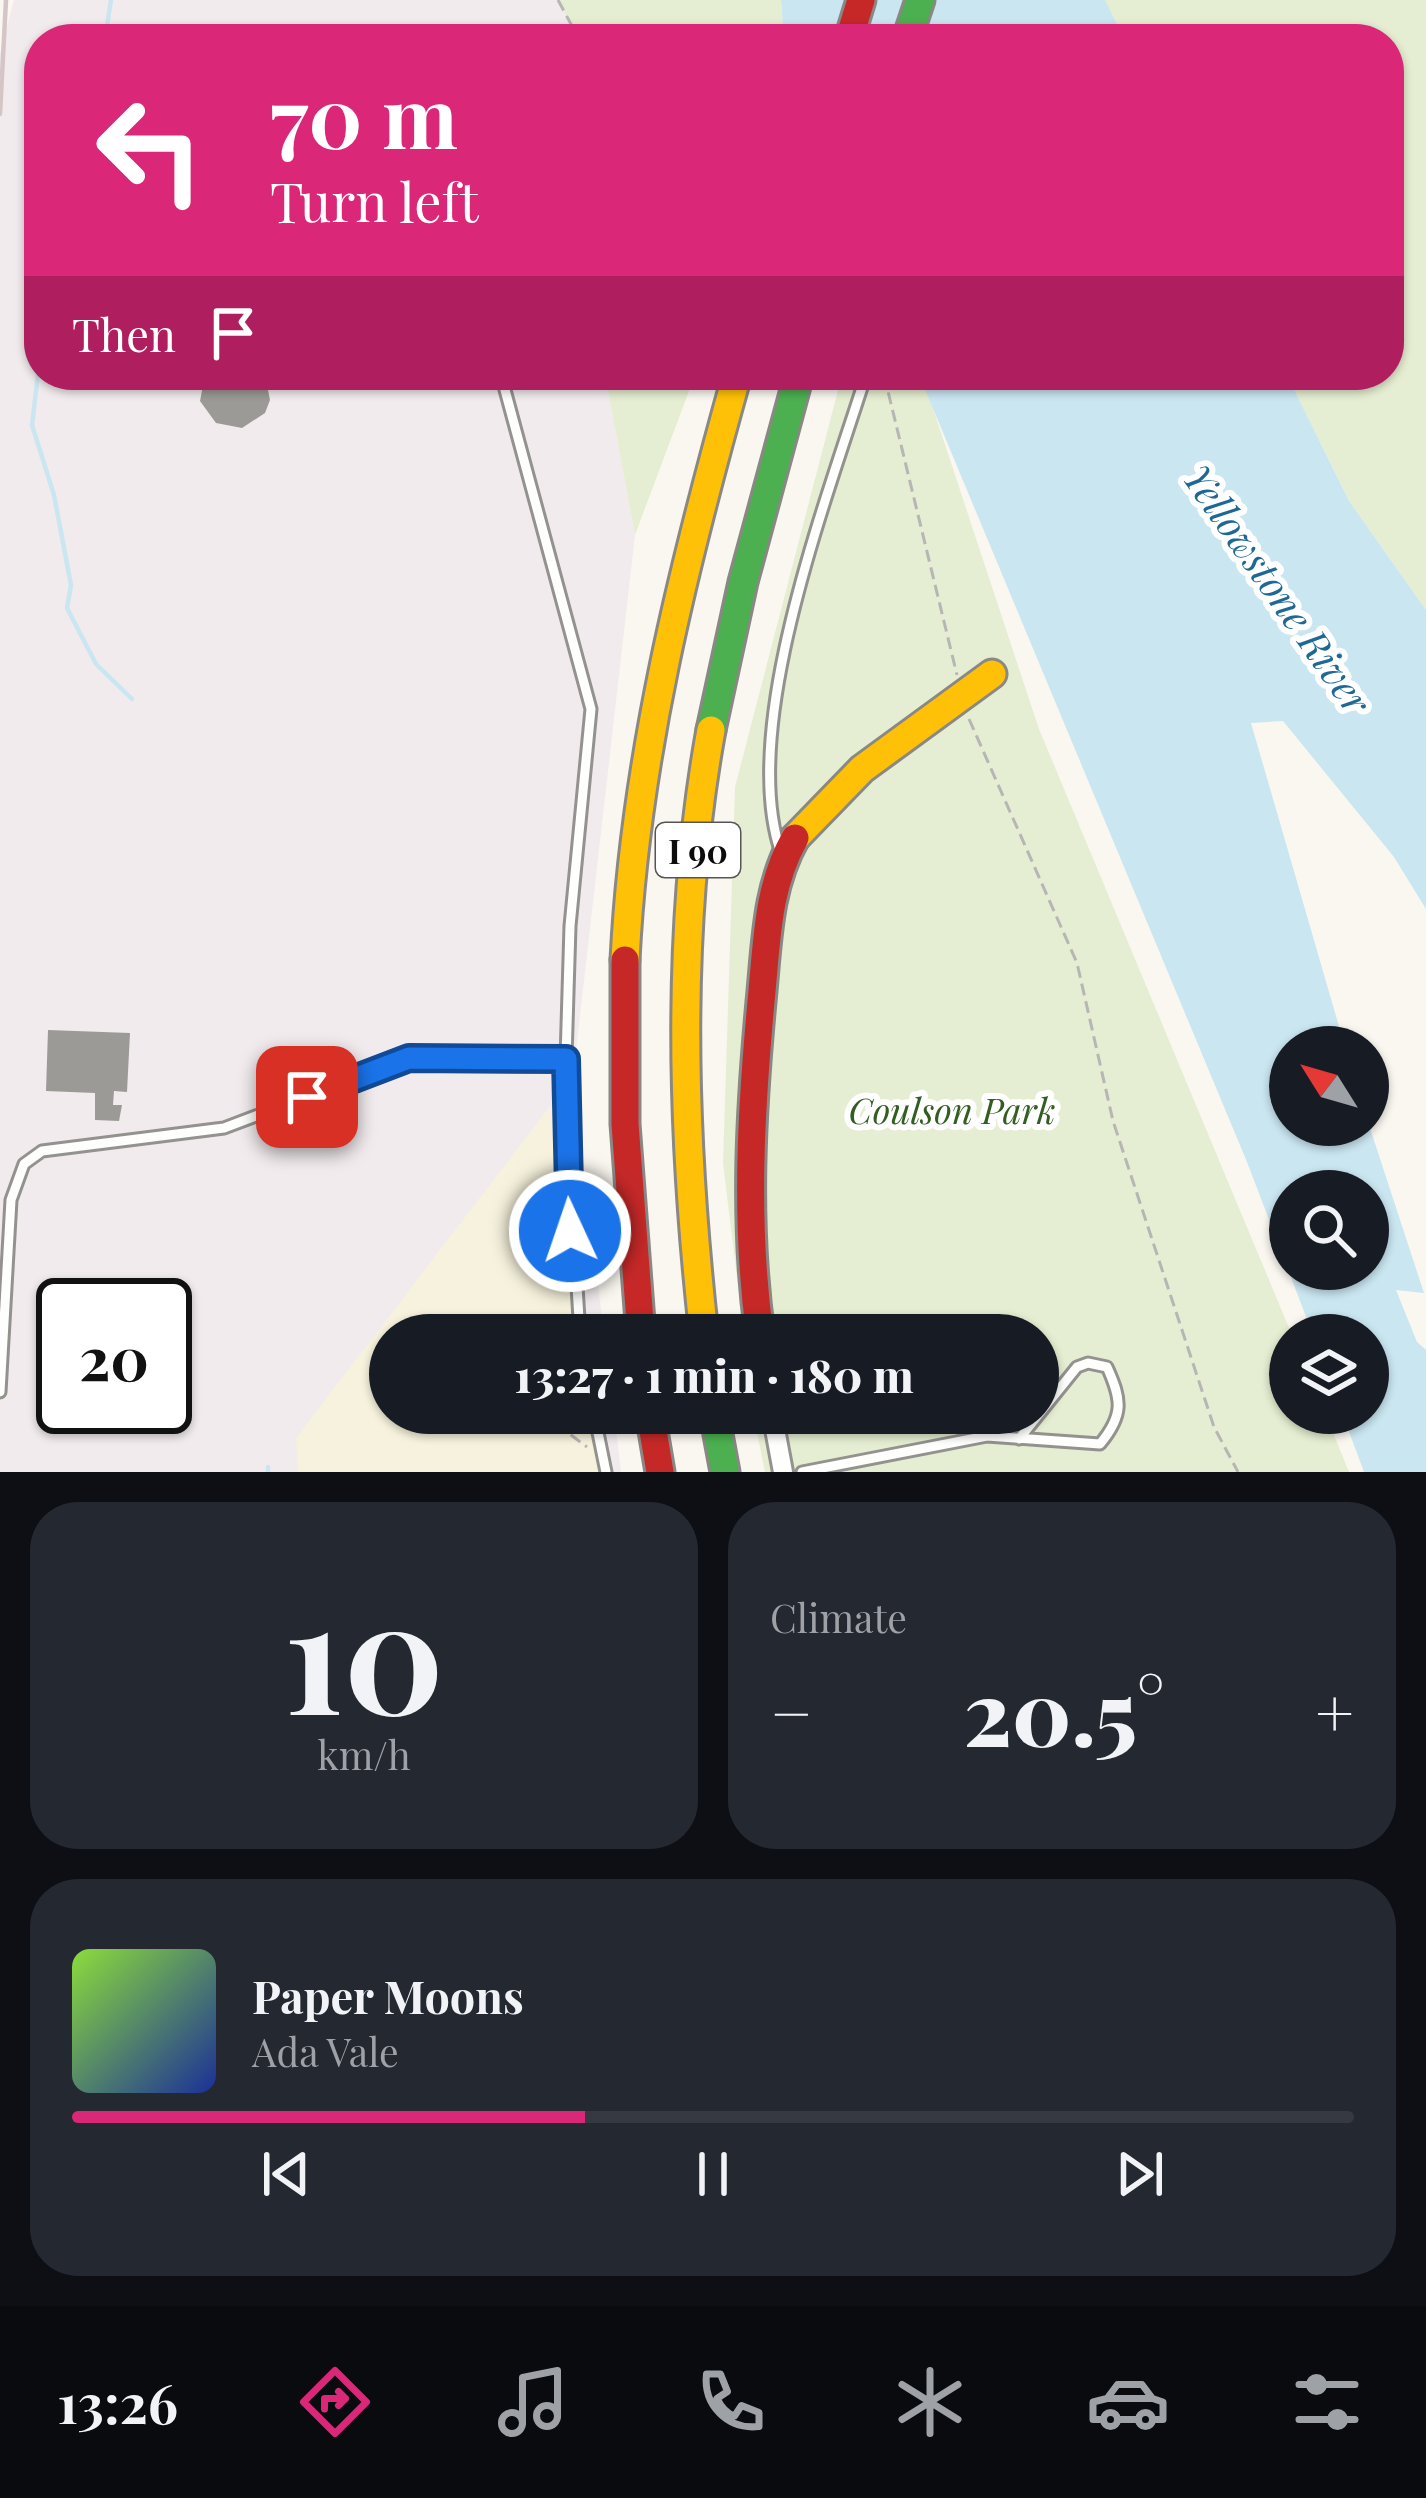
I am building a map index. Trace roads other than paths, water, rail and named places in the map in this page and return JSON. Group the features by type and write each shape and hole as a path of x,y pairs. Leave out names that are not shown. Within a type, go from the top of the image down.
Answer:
{"main road":[{"name":"I 90","path":"638,1314 627,1218 623,994 643,774 686,558 733,390"},
{"name":"I 90","path":"701,1314 689,1219 686,997 703,787 747,566 795,390"},
{"path":"758,1314 747,1184 748,1123 774,886 810,818 859,772 992,674"},
{"path":"654,1434 660,1472"},
{"path":"718,1434 725,1472"}],"street":[{"path":"776,1434 783,1472"}],"lane":[{"path":"505,390 591,709 570,926 566,1059 568,1204 578,1314"},
{"path":"784,862 772,828 770,767 782,662 862,390"},
{"path":"0,1391 11,1200 24,1164 42,1151 224,1128 409,1058 566,1059"},
{"path":"802,1472 987,1436 1018,1439 1100,1444 1118,1422 1121,1397 1107,1367 1088,1363 1077,1367 1018,1439"},
{"path":"598,1434 606,1472"}],"water":[{"path":"781,0 1105,0 1117,24 783,24"},
{"name":"Yellowstone River","path":"925,390 1294,390 1349,501 1426,610 1426,909 1394,857 1283,721 1251,723 1339,1026 1269,1026 1269,1146 1376,1146 1384,1170 1269,1170 1269,1220"},
{"path":"1389,1186 1424,1293 1396,1290 1417,1342 1426,1350 1426,1472 1364,1472 1350,1434 1389,1434 1389,1314 1305,1314 1296,1290 1389,1290"}],"waterway":[{"path":"107,24 111,0"},
{"path":"36,390 32,425 54,495 71,585 67,608 96,664 132,699"},
{"path":"268,1467 268,1472"}],"railway":[{"path":"0,114 6,0"}],"park label":[{"name":"Coulson Park","path":"952,1109"}]}
